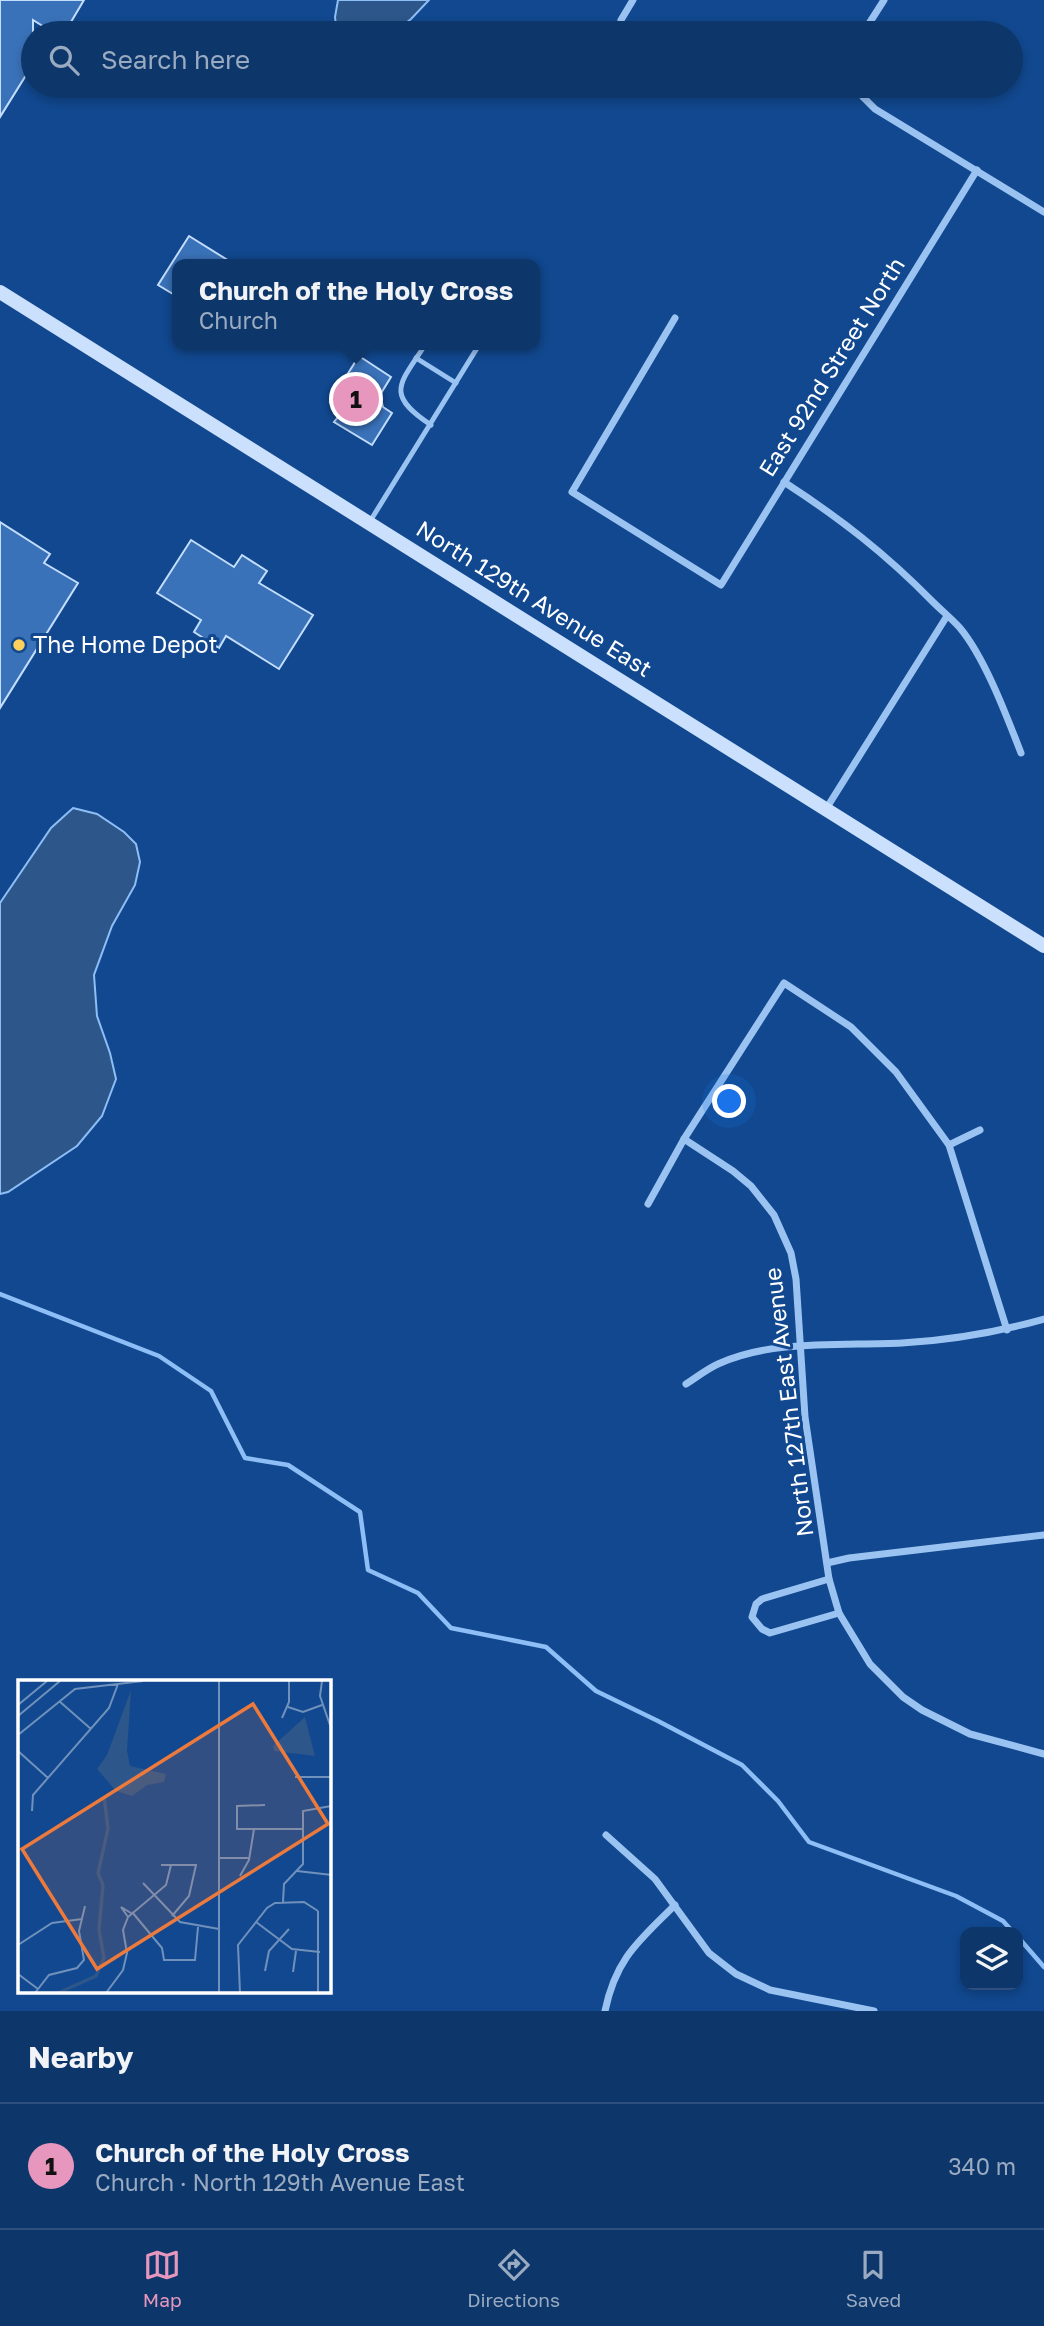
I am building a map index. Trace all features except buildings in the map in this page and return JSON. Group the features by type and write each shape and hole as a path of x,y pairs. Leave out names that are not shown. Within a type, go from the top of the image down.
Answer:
{"main road":[{"name":"North 129th Avenue East","path":"0,292 1044,946"}],"street":[{"path":"621,20 633,0"},
{"path":"871,21 884,0"},
{"path":"864,98 875,109 1044,212"},
{"name":"East 92nd Street North","path":"675,318 572,492 721,585 977,170"},
{"path":"784,482 840,519 903,571 961,629 1003,708 1021,753"},
{"path":"826,809 947,616"},
{"path":"648,1204 684,1139 784,983 851,1027 896,1072 949,1144 1007,1330"},
{"path":"949,1144 980,1130"},
{"name":"North 127th East Avenue","path":"684,1139 751,1186 774,1215 791,1253 796,1279 805,1417 829,1579 839,1613 870,1664 903,1697 922,1710 970,1734 1044,1754"},
{"path":"686,1384 718,1364 746,1354 800,1347 904,1343 1007,1330 1044,1319"},
{"path":"827,1563 849,1558 1044,1535"},
{"path":"829,1579 762,1599 756,1604 752,1617 762,1629 770,1633 839,1613"},
{"path":"606,1835 642,1865 709,1953 729,1969 769,1990 874,2011"},
{"path":"605,2011 614,1979 625,1957 675,1905"}],"lane":[{"path":"422,350 401,383 400,394 412,413 430,425"},
{"path":"369,523 476,350"},
{"path":"416,358 456,383"}],"water":[{"path":"338,0 429,0 408,21 336,21"},
{"path":"73,808 97,814 124,832 136,844 140,862 135,885 112,926 94,975 97,1016 116,1079 102,1116 77,1146 8,1192 0,1194 0,903 51,828"}],"waterway":[{"path":"0,1294 159,1356 211,1391 245,1458 288,1465 360,1512 368,1570 418,1593 451,1628 546,1647 596,1691 742,1765 778,1801 809,1842 956,1896 1003,1921 1008,1927"},
{"path":"1023,1943 1044,1967"}],"place":[{"name":"Church of the Holy Cross","path":"356,399"},
{"name":"The Home Depot","path":"19,645"}]}
